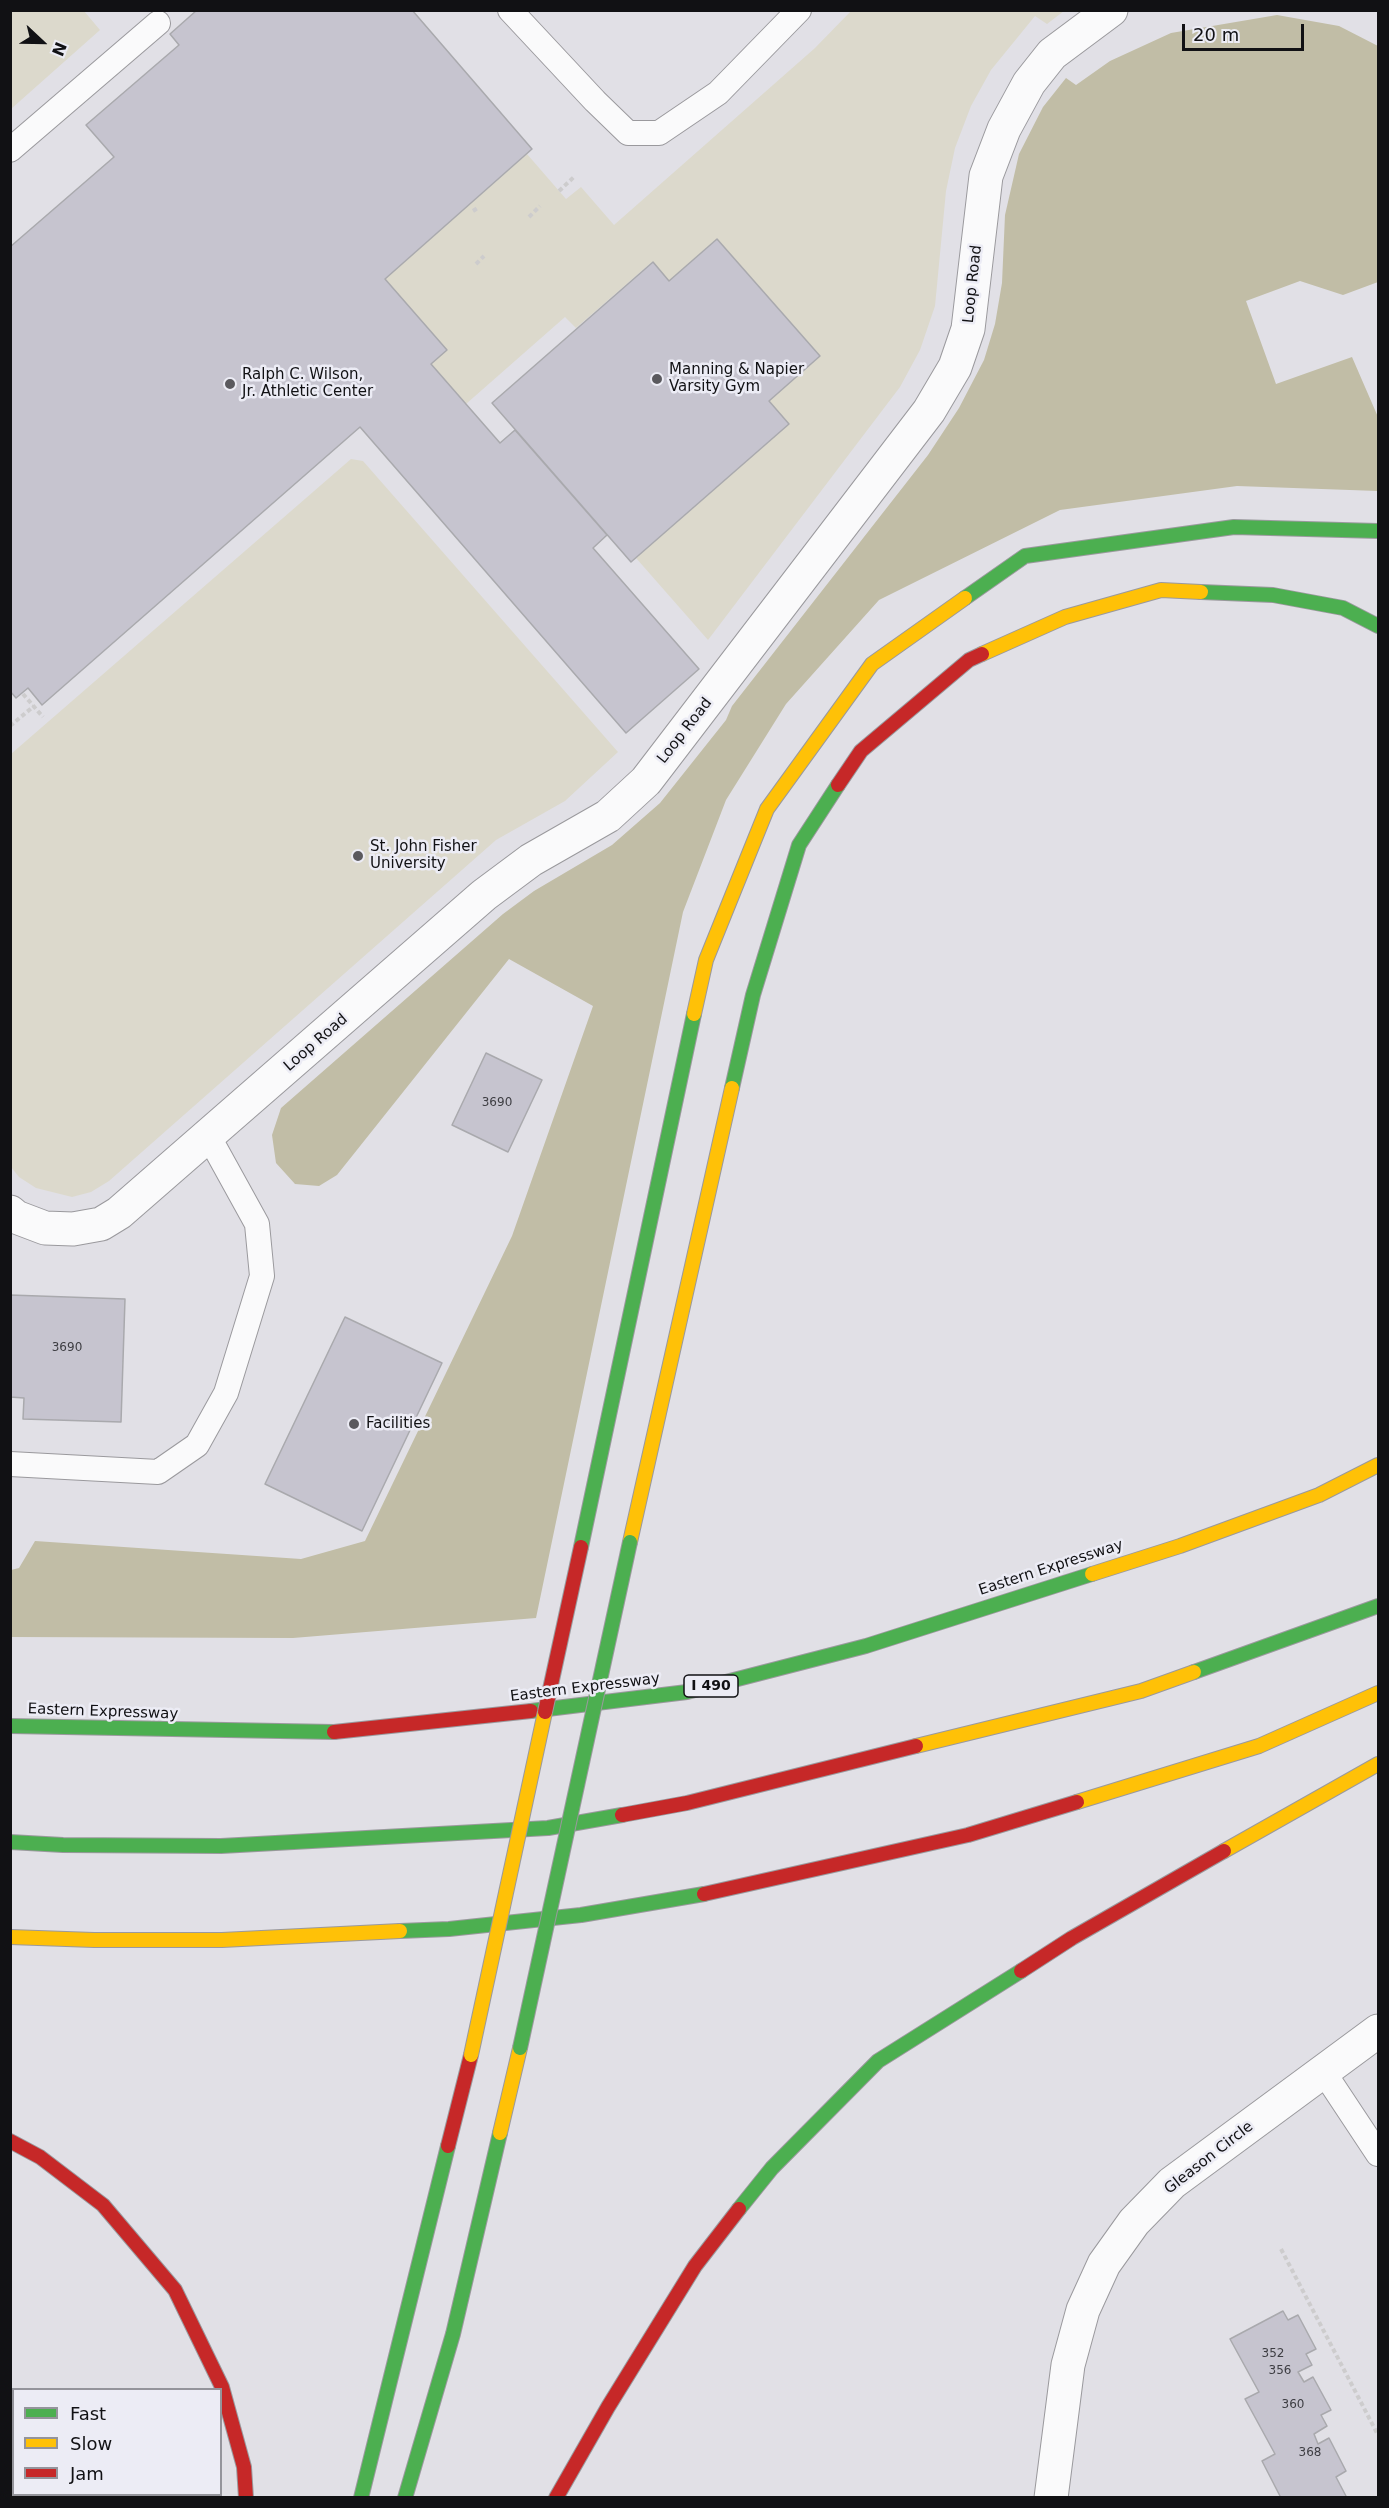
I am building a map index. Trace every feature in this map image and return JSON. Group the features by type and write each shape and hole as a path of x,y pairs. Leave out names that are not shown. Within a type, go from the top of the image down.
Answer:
{"highway":[{"path":"361,2498 471,2055 706,960 767,809 872,664 1025,556 1234,527 1378,531"},
{"path":"405,2498 453,2334 520,2048 630,1542 753,994 799,845 861,751 969,660 1065,618 1161,590 1273,595 1343,608 1378,626"},
{"path":"1319,1496 1362,1458"},
{"name":"Eastern Expressway","path":"10,1726 321,1733 503,1715 687,1692 866,1646 1180,1546 1319,1496 1378,1465"},
{"path":"10,1842 63,1845 221,1846 548,1828 687,1803 1140,1691 1378,1606"},
{"path":"10,1937 94,1940 222,1940 449,1929 581,1914 712,1893 980,1832 1259,1746 1378,1693"},
{"path":"556,2498 608,2407 695,2266 772,2168 878,2061 1072,1938 1378,1764"},
{"path":"10,2141 40,2157 103,2205 176,2290 222,2387 244,2467 246,2498"}],"street":[{"name":"Loop Road","path":"10,1212 16,1217 45,1228 73,1229 101,1224 119,1213 209,1137 484,895 531,860 608,816 646,781 929,411 955,367 968,329 986,176 1004,129 1029,83 1052,54 1112,10"},
{"name":"Gleason Circle","path":"1051,2498 1068,2366 1083,2310 1104,2264 1134,2222 1172,2183 1378,2031"}],"lane":[{"path":"510,10 595,101 628,132 659,133 718,93 799,10"},
{"path":"10,150 158,23"},
{"path":"10,1464 158,1472 197,1445 226,1393 262,1276 257,1224 209,1137"},
{"path":"1323,2072 1378,2154"}],"path":[{"path":"559,191 575,176"},
{"path":"529,217 540,206"},
{"path":"473,212 479,207"},
{"path":"476,264 484,256"},
{"path":"22,694 43,717"},
{"path":"10,726 34,706"},
{"path":"1281,2249 1378,2435"}],"shaded area":[{"path":"11,10 84,11 100,30 11,109"},
{"path":"851,11 1064,11 1047,24 1035,16 991,70 971,106 955,148 946,191 935,306 920,350 900,387 708,640 636,558 789,424 769,401 820,356 717,239 669,281 652,262 576,328 565,317 466,404 431,364 446,349 385,279 527,154 566,199 581,187 614,225 815,48"},
{"path":"1277,15 1339,26 1378,46 1378,282 1343,295 1300,281 1246,301 1276,384 1352,357 1378,417 1378,491 1237,486 1060,510 879,600 786,704 726,800 683,912 536,1618 293,1638 11,1637 11,1570 19,1568 35,1541 301,1559 365,1541 512,1236 593,1006 509,959 337,1175 319,1186 295,1184 276,1163 272,1135 281,1108 503,914 534,891 612,845 660,803 726,720 732,706 928,455 959,408 984,360 995,324 1002,283 1005,215 1019,154 1043,107 1066,78 1076,85 1110,61 1171,33"},
{"path":"351,459 363,461 618,752 565,801 496,840 109,1181 91,1192 72,1197 36,1188 19,1177 11,1167 11,754"}],"building":[{"name":"Ralph C. Wilson, Jr. Athletic Center","path":"197,10 412,10 532,149 385,279 447,350 431,364 500,443 515,430 607,535 593,548 699,669 626,733 360,427 42,705 28,688 16,698 10,691 10,247 114,157 86,125 179,45 170,34"},
{"name":"Manning & Napier Varsity Gym","path":"717,239 820,356 769,401 789,424 631,562 492,403 653,262 669,281"},
{"path":"486,1053 542,1080 508,1152 452,1125"},
{"path":"10,1295 125,1299 121,1422 23,1419 24,1398 10,1397"},
{"name":"Facilities","path":"345,1317 442,1363 362,1531 265,1484"},
{"path":"1283,2311 1288,2320 1298,2315 1316,2349 1306,2354 1312,2365 1298,2372 1304,2382 1313,2377 1331,2410 1321,2415 1327,2426 1314,2434 1318,2444 1329,2438 1346,2471 1336,2477 1347,2498 1281,2498 1262,2461 1275,2454 1245,2399 1259,2392 1230,2339"}],"traffic: fast":[{"path":"965,598 1025,556 1234,527 1378,531"},
{"path":"1201,592 1273,595 1343,608 1378,626"},
{"path":"732,1088 753,995 799,845 838,785"},
{"path":"581,1547 694,1014"},
{"path":"520,2048 630,1542"},
{"path":"531,1711 687,1692 866,1646 1092,1574"},
{"path":"1194,1672 1378,1606"},
{"path":"10,1726 334,1732"},
{"path":"10,1842 63,1845 221,1846 548,1828 622,1815"},
{"path":"400,1931 449,1929 581,1915 704,1894"},
{"path":"739,2209 772,2168 878,2061 1021,1971"},
{"path":"405,2498 453,2334 500,2133"},
{"path":"361,2498 448,2146"}],"traffic: slow":[{"path":"982,654 1065,617 1161,590 1201,592"},
{"path":"694,1014 706,960 767,809 872,664 965,598"},
{"path":"630,1542 732,1088"},
{"path":"1092,1574 1180,1546 1319,1495 1378,1465"},
{"path":"916,1746 1141,1691 1194,1672"},
{"path":"1077,1802 1259,1746 1378,1693"},
{"path":"471,2055 545,1712"},
{"path":"1224,1851 1378,1764"},
{"path":"10,1937 94,1940 222,1940 400,1931"},
{"path":"500,2133 520,2048"}],"traffic: jam":[{"path":"838,785 861,751 969,660 982,654"},
{"path":"545,1712 581,1547"},
{"path":"334,1732 531,1711"},
{"path":"622,1815 687,1803 916,1746"},
{"path":"704,1894 968,1835 1077,1802"},
{"path":"1021,1971 1072,1938 1224,1851"},
{"path":"448,2146 471,2055"},
{"path":"10,2141 40,2157 103,2205 175,2290 222,2387 244,2467 246,2498"},
{"path":"556,2498 608,2407 695,2266 739,2209"}],"place":[{"name":"Manning & Napier Varsity Gym","path":"657,379"},
{"name":"Ralph C. Wilson, Jr. Athletic Center","path":"230,384"},
{"name":"St. John Fisher University","path":"358,856"},
{"name":"Facilities","path":"354,1424"}]}
